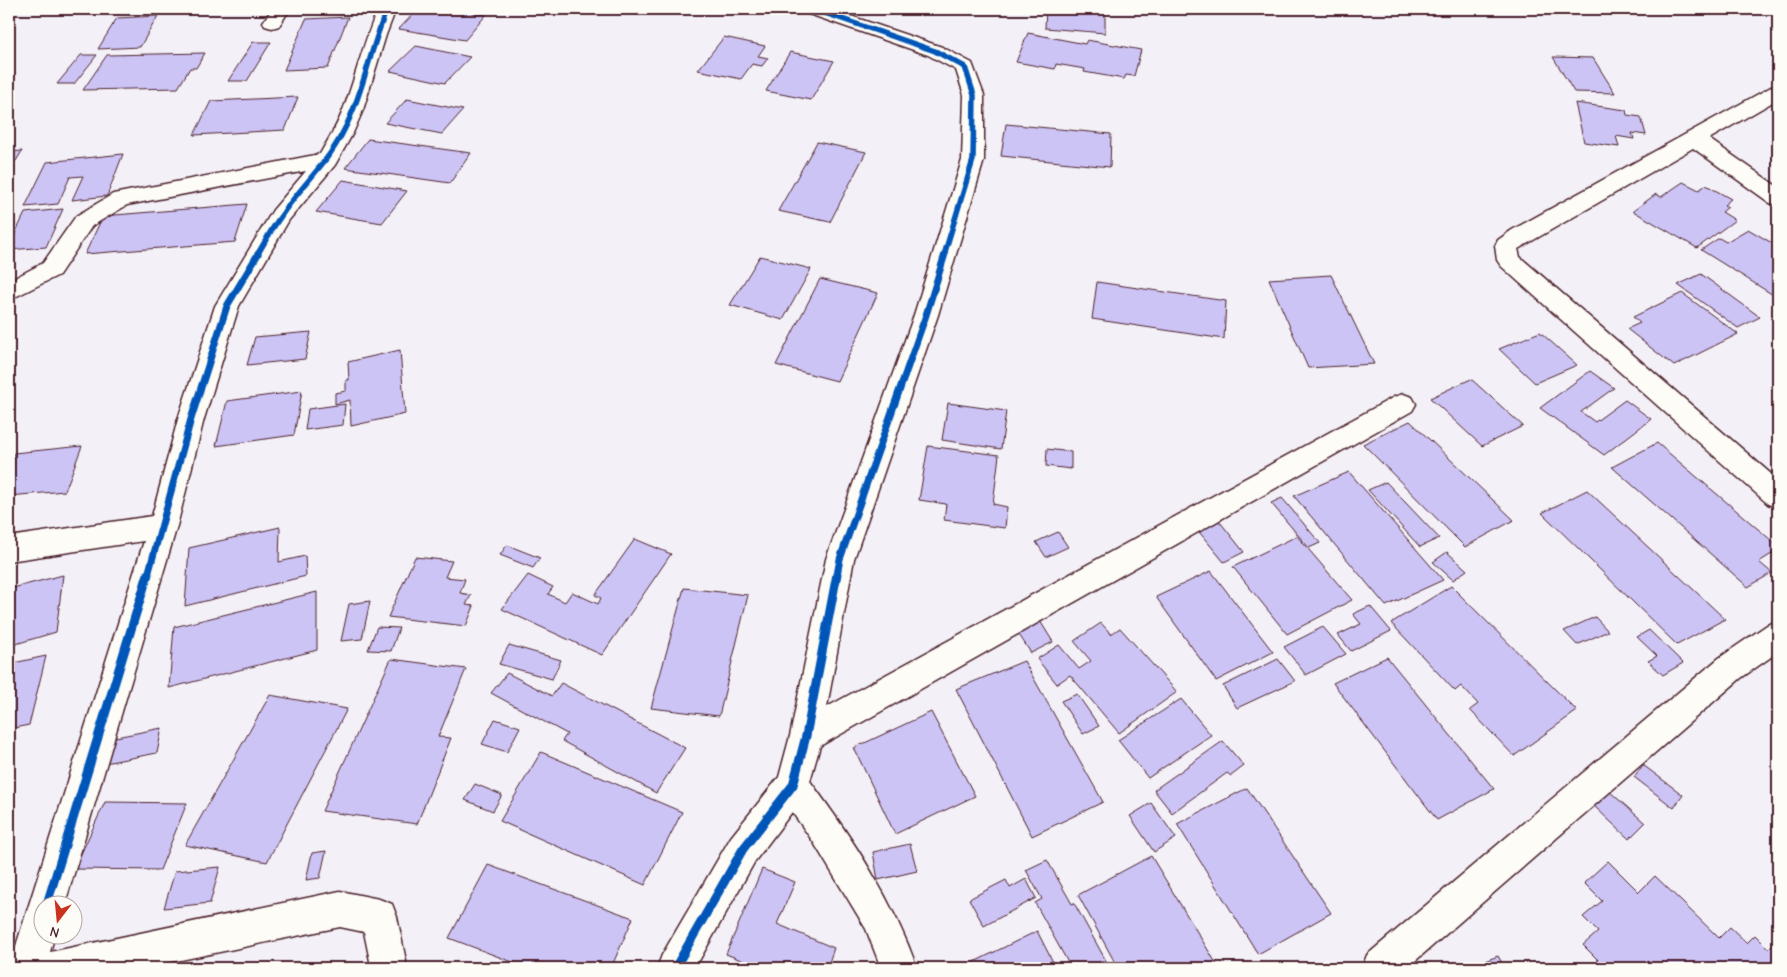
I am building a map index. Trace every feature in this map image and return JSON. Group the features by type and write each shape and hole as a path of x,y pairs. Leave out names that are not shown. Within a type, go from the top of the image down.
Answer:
{"street":[{"path":"50,894 162,526 191,419 227,306 281,215 327,160 343,133 353,110 376,35 387,9"},
{"path":"675,968 743,849 793,785 806,736 840,559 926,315 973,160 974,95 965,67 935,51 813,9"},
{"path":"1778,91 1520,236 1506,246 1509,260 1778,496"},
{"path":"1695,139 1778,198"},
{"path":"9,291 51,269 84,221 120,199 327,160"},
{"path":"806,736 1403,404"},
{"path":"9,549 162,526"},
{"path":"1380,968 1730,668 1778,635"},
{"path":"793,785 826,831 878,918 899,968"},
{"path":"56,968 340,909 379,917 388,961 387,968"},
{"path":"27,968 34,944"}],"building":[{"path":"418,9 448,9 486,15 465,40 399,29"},
{"path":"1046,9 1105,9 1105,33 1045,28"},
{"path":"158,16 140,47 98,49 117,18"},
{"path":"348,17 328,68 284,70 306,19"},
{"path":"1028,33 1085,44 1087,40 1141,50 1134,76 1126,75 1124,79 1084,72 1085,69 1056,64 1055,69 1016,62"},
{"path":"724,37 765,46 758,56 768,58 762,66 752,64 741,79 698,70"},
{"path":"253,42 271,42 247,81 228,81"},
{"path":"416,46 470,57 445,83 390,71"},
{"path":"790,52 834,61 811,100 766,91"},
{"path":"205,53 196,68 190,68 178,88 83,90 107,55"},
{"path":"81,55 97,55 74,84 57,84"},
{"path":"1553,57 1593,58 1615,93 1574,92"},
{"path":"298,97 285,130 194,135 211,101"},
{"path":"407,99 463,110 442,134 385,123"},
{"path":"1575,103 1626,110 1627,115 1641,117 1646,135 1632,133 1634,139 1616,136 1619,147 1584,142"},
{"path":"1006,124 1111,134 1110,167 1001,156"},
{"path":"368,139 471,153 450,183 345,168"},
{"path":"817,142 866,152 830,222 778,211"},
{"path":"22,151 16,161 9,161 9,152"},
{"path":"123,154 107,196 72,200 83,176 70,177 58,204 25,207 47,162"},
{"path":"343,180 407,191 382,223 316,212"},
{"path":"1683,182 1699,190 1706,185 1731,199 1724,205 1728,207 1722,212 1735,220 1697,248 1633,211 1656,194 1661,197"},
{"path":"247,204 235,242 85,254 103,216"},
{"path":"63,209 46,247 9,250 9,246 25,213"},
{"path":"1748,229 1772,243 1778,238 1778,298 1701,250 1719,238 1726,242"},
{"path":"760,256 811,269 783,320 730,305"},
{"path":"1701,274 1760,317 1738,328 1678,285"},
{"path":"1331,275 1374,364 1308,368 1269,279"},
{"path":"820,279 878,293 837,381 776,365"},
{"path":"1097,282 1226,301 1224,339 1092,319"},
{"path":"1682,293 1738,334 1674,366 1627,329 1640,323 1633,317"},
{"path":"311,332 305,359 247,365 255,337"},
{"path":"1540,332 1577,365 1535,383 1499,349"},
{"path":"400,350 405,414 351,426 350,400 335,404 335,393 346,391 346,380 349,380 348,362"},
{"path":"1590,371 1614,388 1581,412 1595,422 1625,400 1651,419 1604,455 1540,408"},
{"path":"1471,379 1523,426 1482,446 1430,398"},
{"path":"302,391 294,435 216,446 227,401"},
{"path":"948,403 1006,411 1001,449 942,440"},
{"path":"345,404 343,425 305,430 308,409"},
{"path":"1410,421 1514,520 1465,547 1363,444"},
{"path":"1657,443 1778,546 1778,550 1759,562 1772,573 1748,587 1612,467"},
{"path":"82,446 65,491 9,496 9,464 14,453"},
{"path":"928,446 999,455 993,504 1007,507 1005,528 944,520 946,504 919,500"},
{"path":"1047,449 1071,452 1071,469 1046,466"},
{"path":"1349,472 1443,580 1386,606 1294,496"},
{"path":"1386,482 1439,538 1420,547 1368,490"},
{"path":"1587,490 1725,619 1677,645 1542,513"},
{"path":"1282,498 1320,543 1309,548 1271,503"},
{"path":"1216,517 1244,552 1224,562 1195,527"},
{"path":"280,527 279,562 305,556 306,576 185,606 189,548"},
{"path":"1058,532 1068,547 1046,557 1036,542"},
{"path":"1297,536 1352,600 1287,634 1233,567"},
{"path":"635,539 671,554 602,655 502,609 528,575 553,587 548,594 565,602 572,592 598,604 601,598 595,595"},
{"path":"507,545 540,558 533,568 500,555"},
{"path":"1447,552 1467,570 1453,580 1433,562"},
{"path":"415,557 452,561 445,577 465,579 460,593 471,595 466,605 474,606 466,626 388,617"},
{"path":"1211,571 1273,652 1216,681 1156,597"},
{"path":"63,575 56,632 9,646 9,589"},
{"path":"1451,586 1577,711 1514,756 1470,710 1478,704 1461,686 1455,691 1391,623"},
{"path":"684,588 748,595 719,716 651,708"},
{"path":"317,592 317,650 169,688 174,627"},
{"path":"370,601 362,639 341,641 349,604"},
{"path":"1370,606 1391,631 1351,651 1338,635 1361,624 1353,614"},
{"path":"1037,616 1053,642 1031,653 1014,627"},
{"path":"1595,617 1608,631 1577,645 1564,631"},
{"path":"1101,623 1111,634 1120,628 1177,692 1119,733 1070,675 1057,684 1037,659 1059,645 1079,669 1091,661 1074,641"},
{"path":"377,627 399,628 391,651 368,650"},
{"path":"1323,627 1346,654 1306,675 1284,647"},
{"path":"1649,630 1683,663 1663,675 1648,661 1657,656 1637,637"},
{"path":"509,645 561,660 552,679 499,664"},
{"path":"46,656 29,725 9,729 9,664"},
{"path":"1387,657 1494,789 1437,820 1333,683"},
{"path":"391,659 466,669 438,737 451,738 417,824 322,811"},
{"path":"1278,659 1295,681 1237,708 1223,686"},
{"path":"1024,661 1103,802 1032,836 956,689"},
{"path":"507,673 552,696 561,683 685,748 656,793 562,741 567,734 491,693"},
{"path":"1077,694 1099,726 1083,734 1061,701"},
{"path":"270,695 347,709 267,862 185,845"},
{"path":"1181,699 1211,735 1148,778 1118,740"},
{"path":"931,712 975,796 895,834 854,748"},
{"path":"495,719 520,727 507,752 482,744"},
{"path":"162,728 157,753 105,763 111,738"},
{"path":"1223,741 1244,766 1231,776 1227,773 1172,813 1154,790"},
{"path":"541,752 682,812 645,885 500,821"},
{"path":"1643,765 1683,795 1674,808 1634,777"},
{"path":"475,784 502,795 493,811 465,800"},
{"path":"1247,788 1331,913 1258,954 1177,824"},
{"path":"1609,791 1645,823 1629,839 1594,806"},
{"path":"105,802 187,803 160,870 74,869"},
{"path":"1151,803 1176,838 1154,852 1130,816"},
{"path":"910,844 917,871 878,880 873,852"},
{"path":"326,851 320,878 306,880 312,853"},
{"path":"15,853 9,891 9,855"},
{"path":"1151,856 1219,968 1118,968 1078,895"},
{"path":"1047,860 1072,904 1074,903 1110,968 1071,968 1035,903 1042,899 1026,870"},
{"path":"1608,861 1639,892 1655,876 1719,938 1730,927 1747,943 1755,935 1769,949 1778,940 1778,968 1655,968 1649,962 1642,968 1606,968 1583,945 1598,932 1583,917 1602,901 1584,883"},
{"path":"488,865 633,918 611,968 528,968 449,938"},
{"path":"220,867 210,903 164,908 175,871"},
{"path":"762,869 795,882 777,924 834,948 827,968 761,968 726,954"},
{"path":"1026,879 1036,898 984,926 969,899 1006,880 1010,888"},
{"path":"1037,931 1056,968 962,968"},
{"path":"1498,956 1505,968 1466,968"},
{"path":"329,966 328,968 277,968"}],"cycle path":[{"path":"50,894 163,526 191,419 227,306 281,215 327,160 343,133 353,110 376,35 387,9"},
{"path":"675,968 743,849 793,785 806,736 840,559 926,315 973,160 974,95 965,67 935,51 813,9"}]}
